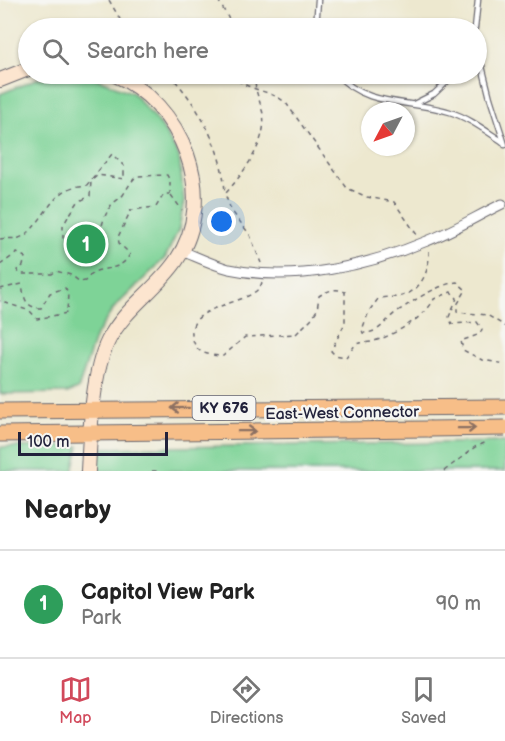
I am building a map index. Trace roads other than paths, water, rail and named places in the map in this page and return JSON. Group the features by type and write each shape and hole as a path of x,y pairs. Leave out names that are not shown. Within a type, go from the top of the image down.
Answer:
{"main road":[{"name":"East-West Connector","path":"0,411 505,407"},
{"name":"East-West Connector","path":"0,434 505,428"}],"street":[{"path":"0,80 18,73"},
{"path":"88,471 90,434 100,363 112,335 127,314 166,274 182,251 192,214 192,174 188,155 177,129 152,98 129,84"},
{"path":"182,251 226,268 262,274 294,274 348,265 392,254 429,241 503,203"}],"lane":[{"path":"317,18 318,0"},
{"path":"476,18 477,0"},
{"path":"487,80 504,144"},
{"path":"345,84 378,100 396,102"},
{"path":"415,104 434,94 444,84"},
{"path":"415,104 450,112 478,125 504,144"}],"place":[{"name":"Capitol View Park","path":"86,244"}]}
